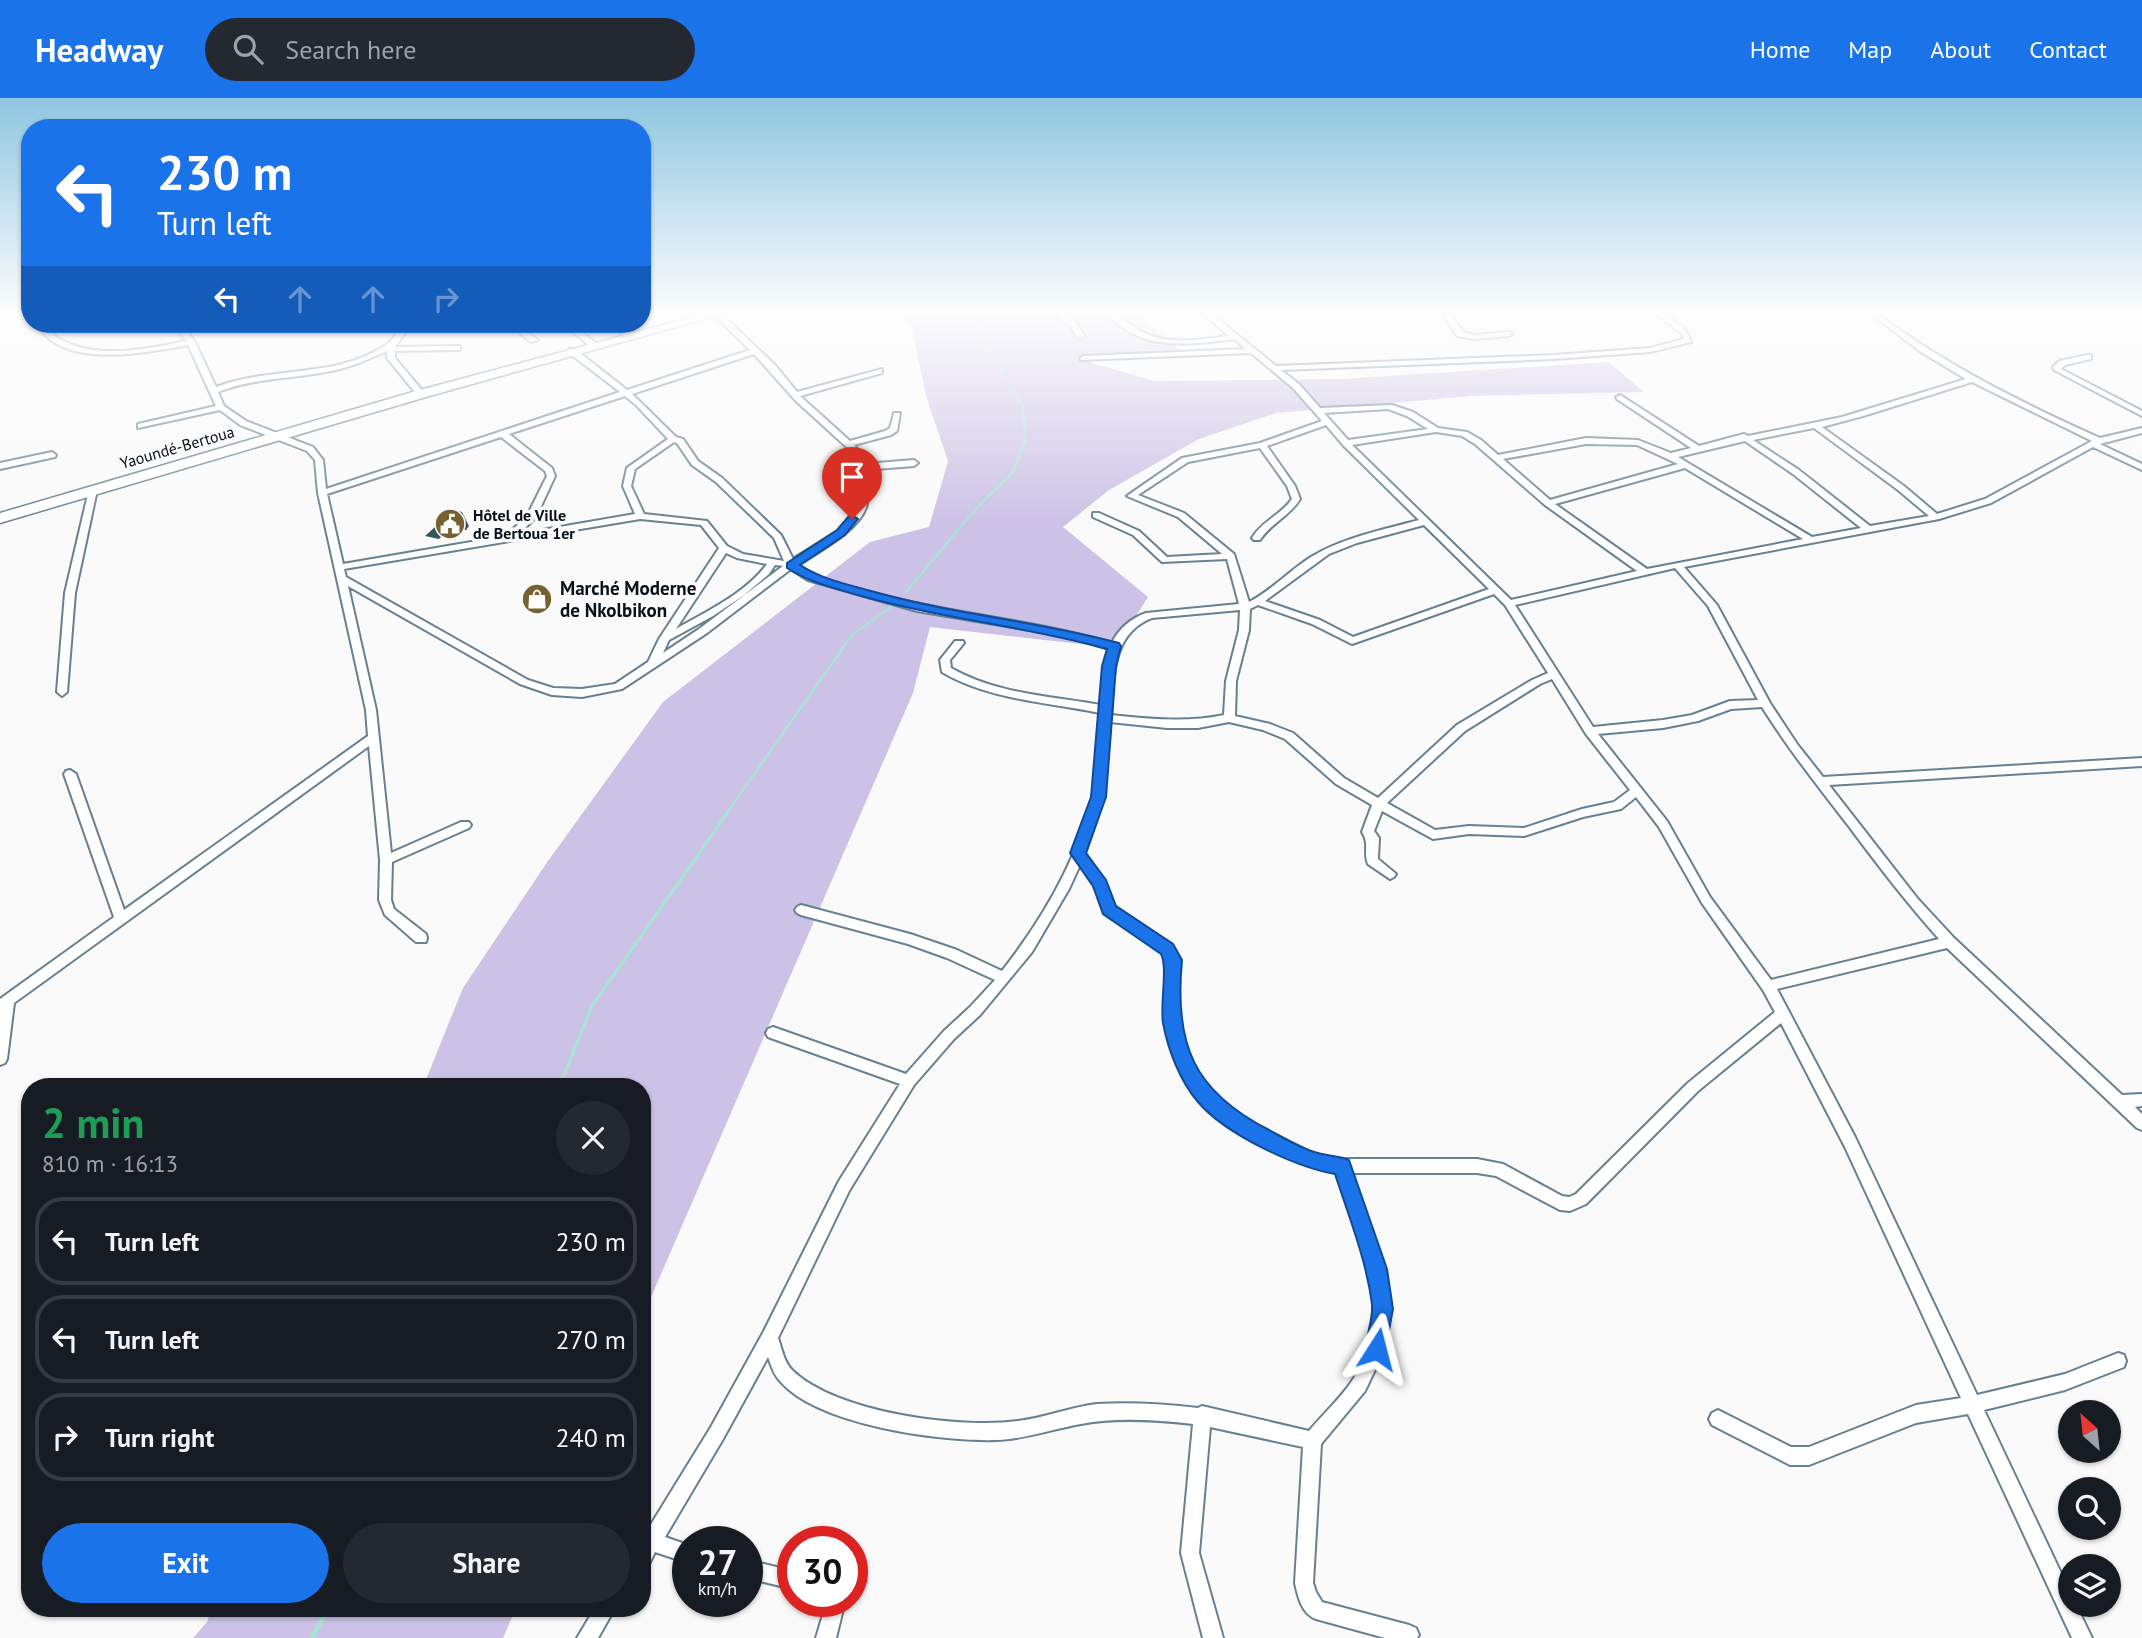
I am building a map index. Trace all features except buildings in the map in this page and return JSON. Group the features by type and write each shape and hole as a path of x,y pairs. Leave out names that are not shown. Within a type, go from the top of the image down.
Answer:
{"highway":[{"name":"Yaoundé-Bertoua","path":"0,517 460,383"}],"street":[{"path":"209,383 221,407 243,422 282,435 310,449 319,460 322,493 371,710 386,860 385,900 389,912 421,938"},
{"path":"212,391 232,383"},
{"path":"412,383 421,394"},
{"path":"614,383 673,439 680,441 695,463 719,480 778,537 791,565"},
{"path":"322,493 504,435 655,383"},
{"path":"341,573 524,682 552,691 582,693 618,687 703,631 791,565 841,533 860,511 863,501 861,485 865,475 862,461 786,383"},
{"path":"797,394 836,383"},
{"path":"1290,383 1346,443 1509,603 1590,731 1663,824 1706,900 1768,986 1850,1142 2082,1638"},
{"path":"1671,456 1744,437 1815,425 1961,383"},
{"path":"1977,383 2142,467"},
{"path":"2083,383 2142,414"},
{"path":"1620,397 1697,448"},
{"path":"141,426 221,407"},
{"path":"1317,411 1389,407 1409,414 1436,430"},
{"path":"848,444 888,433 894,429 897,415"},
{"path":"1229,718 1231,681 1244,630 1245,607 1231,556 1181,515 1131,496 1185,460 1262,445 1326,422"},
{"path":"1815,425 1936,517"},
{"path":"1346,443 1436,430 1464,435 1478,442 1548,503 1645,572"},
{"path":"1509,603 1808,538 1936,517 1988,501 2096,443 2142,430"},
{"path":"504,435 549,470 551,476 531,517 509,538"},
{"path":"1744,437 1804,478 1869,530"},
{"path":"640,516 627,485 631,468 673,439"},
{"path":"1496,458 1606,440 1638,443 1671,456 1808,538"},
{"path":"1257,538 1263,527 1290,508 1296,499 1291,486 1262,445"},
{"path":"0,466 52,455"},
{"path":"862,461 876,466 914,463"},
{"path":"1548,503 1685,465"},
{"path":"62,692 70,593 93,490"},
{"path":"1096,515 1136,533 1165,560 1231,556"},
{"path":"341,573 509,538 640,516 704,523 723,548 740,556 791,565 811,578 917,608 1067,634 1115,646"},
{"path":"651,1545 770,1337 844,1186 909,1081 1004,978 1054,905 1078,853 1098,797 1109,666 1119,638 1137,620 1150,615 1245,607 1259,602 1312,561 1338,547 1427,521"},
{"path":"653,663 664,639 723,548"},
{"path":"664,639 712,613 766,575 772,563"},
{"path":"1677,565 1712,605 1765,703 1868,846 1948,942 2142,1123"},
{"path":"1259,602 1317,622 1352,641 1495,590"},
{"path":"959,643 945,660 946,670 956,678 977,686 1105,714 1167,724 1198,724 1229,718 1289,736 1340,781 1433,835 1469,830 1524,832 1582,813 1617,806 1636,791"},
{"path":"1390,874 1372,861 1370,854 1373,838 1368,832 1378,805 1461,728 1536,682 1555,674"},
{"path":"1590,731 1663,724 1694,718 1730,705 1765,703"},
{"path":"0,1059 4,1003 373,737"},
{"path":"1819,781 2142,762"},
{"path":"70,774 120,917"},
{"path":"386,860 465,825"},
{"path":"1078,853 1100,884 1109,909 1167,949 1173,960 1170,993 1172,1023 1183,1061 1204,1096 1237,1123 1314,1161 1342,1166 1477,1166 1498,1169 1560,1203 1570,1204 1581,1199 1693,1087 1783,1013"},
{"path":"801,911 910,939 952,954 1004,978"},
{"path":"1768,986 1880,961 1948,942"},
{"path":"773,1033 909,1081"},
{"path":"2119,1101 2142,1100"},
{"path":"1342,1166 1377,1269 1383,1309 1377,1349 1359,1385 1312,1441 1304,1583 1307,1596 1317,1610 1409,1635"},
{"path":"770,1337 781,1367 796,1384 842,1409 915,1425 978,1433 1019,1430 1088,1414 1202,1415 1247,1423 1312,1441"},
{"path":"1718,1419 1790,1456 1809,1456 1916,1413 1974,1404 2065,1382 2118,1361"},
{"path":"1202,1415 1190,1553 1213,1638"},
{"path":"653,1542 672,1549"},
{"path":"587,1638 600,1617"},
{"path":"826,1638 832,1617"}],"shaded area":[{"path":"923,383 1633,383 1644,392 1472,396 1276,413 1199,439 1109,490 1063,527 1148,597 1116,648 930,627 913,693 651,1297 651,1078 427,1078 463,988 548,861 663,702 870,542 929,527 948,461"},
{"path":"209,1617 512,1617 503,1638 193,1638"}],"waterway":[{"path":"906,592 980,504 1013,472 1025,440 1023,407 1008,383"},
{"path":"724,817 852,635 892,606"},
{"path":"563,1078 592,1006 726,815"},
{"path":"312,1638 323,1617"}],"place":[{"name":"Hôtel de Ville de Bertoua 1er","path":"450,524"},
{"name":"Marché Moderne de Nkolbikon","path":"537,599"}],"route":[{"path":"852,519 841,533 791,565 811,578 917,608 978,616 1115,646 1109,666 1098,797 1078,853 1100,884 1109,909 1167,949 1173,960 1170,993 1172,1023 1183,1061 1204,1096 1237,1123 1314,1161 1342,1166 1377,1269 1383,1309 1377,1349"}]}
